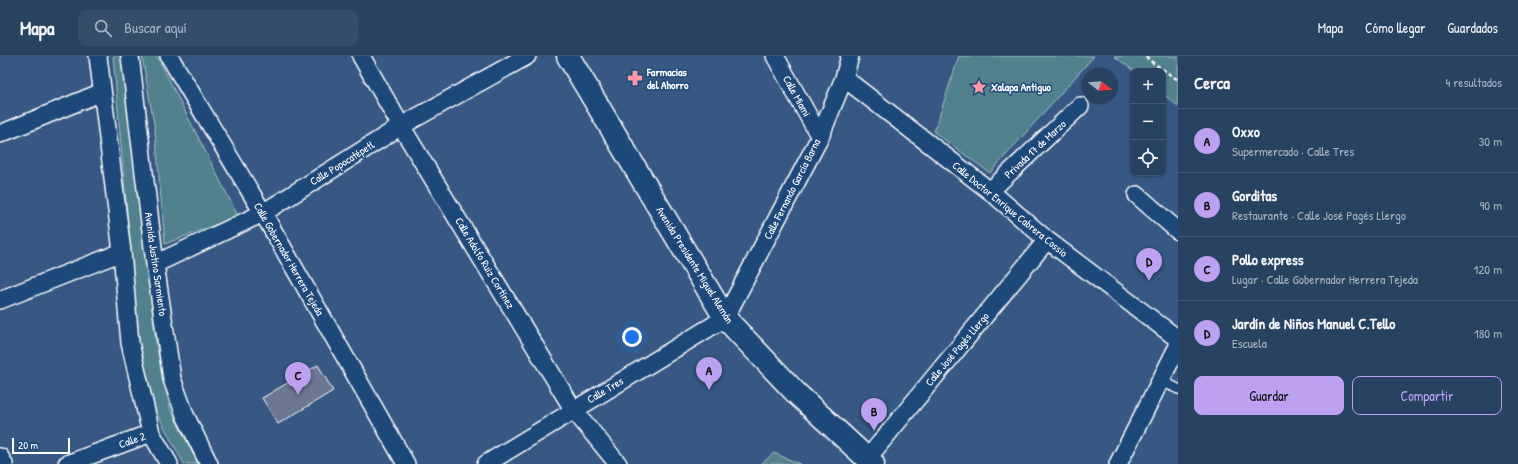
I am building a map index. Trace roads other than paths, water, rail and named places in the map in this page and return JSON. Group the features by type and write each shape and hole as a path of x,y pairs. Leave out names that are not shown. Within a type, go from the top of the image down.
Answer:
{"main road":[{"name":"Avenida Presidente Miguel Alemán","path":"568,56 725,318 797,394 870,461"}],"street":[{"path":"98,56 122,252 130,343 151,433 169,464"},
{"name":"Avenida Justino Sarmiento","path":"130,56 155,264 172,379 185,415 209,464"},
{"name":"Calle Gobernador Herrera Tejeda","path":"168,56 263,213 406,464"},
{"name":"Calle Adolfo Ruiz Cortínez","path":"361,56 401,126 573,409 618,464"},
{"name":"Calle Popocatépetl","path":"155,264 263,213 401,126 526,56"},
{"name":"Calle Miami","path":"775,56 820,137"},
{"name":"Calle Fernando García Barna","path":"725,318 820,137 844,78 850,56"},
{"name":"Calle Doctor Enrique Cabrera Cossio","path":"844,78 990,191 1047,240 1178,338"},
{"path":"0,134 102,92"},
{"name":"Privada 17 de Marzo","path":"990,191 1080,106"},
{"path":"1137,195 1178,231"},
{"name":"Calle José Pagés Llergo","path":"870,461 1047,240"},
{"path":"0,300 122,252"},
{"name":"Calle Tres","path":"486,464 573,409 725,318"},
{"path":"1118,464 1178,346"},
{"name":"Calle 2","path":"73,463 151,433"},
{"path":"0,457 4,464"}],"lane":[{"path":"1160,380 1178,390"}],"place":[{"name":"Farmacias del Ahorro","path":"635,78"},
{"name":"Xalapa Antiguo","path":"979,87"},
{"name":"Jardín de Niños Manuel C.Tello","path":"1149,281"},
{"name":"Oxxo","path":"709,390"},
{"name":"Pollo express","path":"298,395"},
{"name":"Gorditas","path":"874,431"}]}
